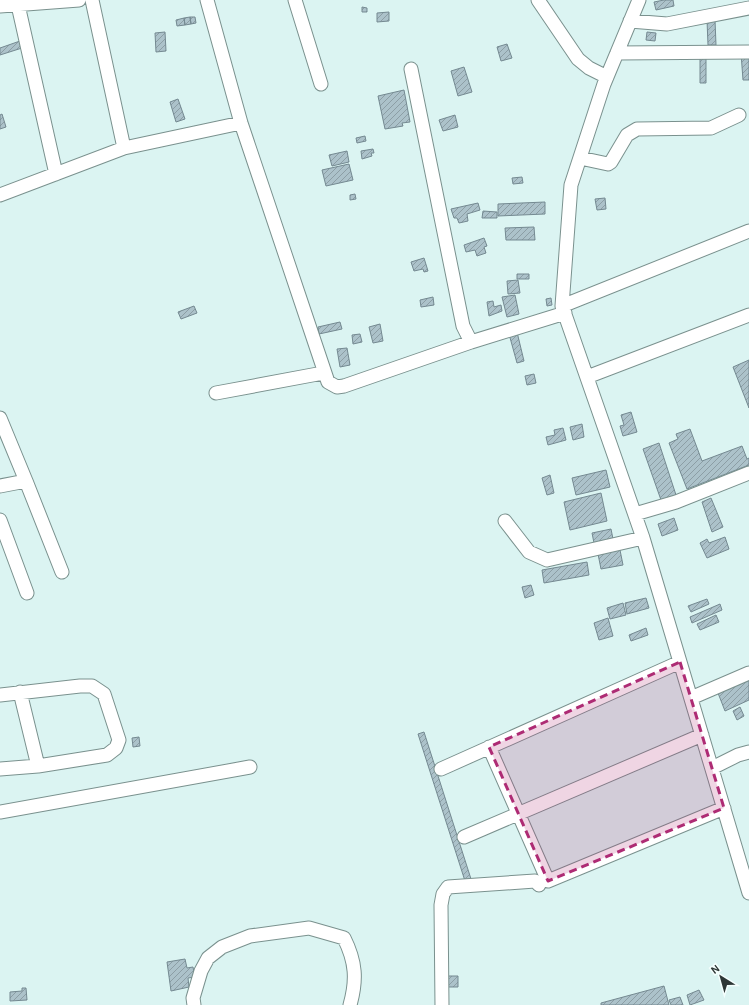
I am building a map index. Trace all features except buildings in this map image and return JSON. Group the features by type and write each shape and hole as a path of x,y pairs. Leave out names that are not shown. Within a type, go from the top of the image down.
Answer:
{"street":[{"path":"0,6 79,0"},
{"path":"92,0 124,148"},
{"path":"207,0 241,123 323,373 332,385 344,386 563,310 748,230"},
{"path":"295,0 321,84"},
{"path":"538,0 578,59 589,68 606,77"},
{"path":"639,0 606,77 571,186 563,310 643,538 749,893"},
{"path":"18,5 56,174"},
{"path":"630,21 667,24 749,8"},
{"path":"616,53 749,52"},
{"path":"411,69 463,326 471,342"},
{"path":"580,158 608,164 611,162 627,135 637,129 711,128 739,115"},
{"path":"0,195 124,148 241,123"},
{"path":"587,377 749,314"},
{"path":"216,393 323,373"},
{"path":"0,418 62,572"},
{"path":"635,514 676,502 749,473"},
{"path":"0,486 26,481"},
{"path":"0,520 27,593"},
{"path":"505,521 529,552 547,560 643,538"},
{"path":"441,769 680,662"},
{"path":"691,698 749,673"},
{"path":"0,696 20,692 92,686 104,694 119,740 116,748 107,755 38,766 0,770"},
{"path":"20,692 38,766"},
{"path":"464,836 702,735"},
{"path":"489,748 548,881 724,808"},
{"path":"712,768 738,755 749,752"},
{"path":"0,812 250,767"},
{"path":"442,1005 441,905 445,890 448,887 536,881 539,884"},
{"path":"194,1005 193,998 201,971 208,958 222,947 250,936 309,928 344,938 351,953 355,985 350,1005"}],"highlighted area":[{"path":"680,662 724,808 548,881 489,747"}]}
